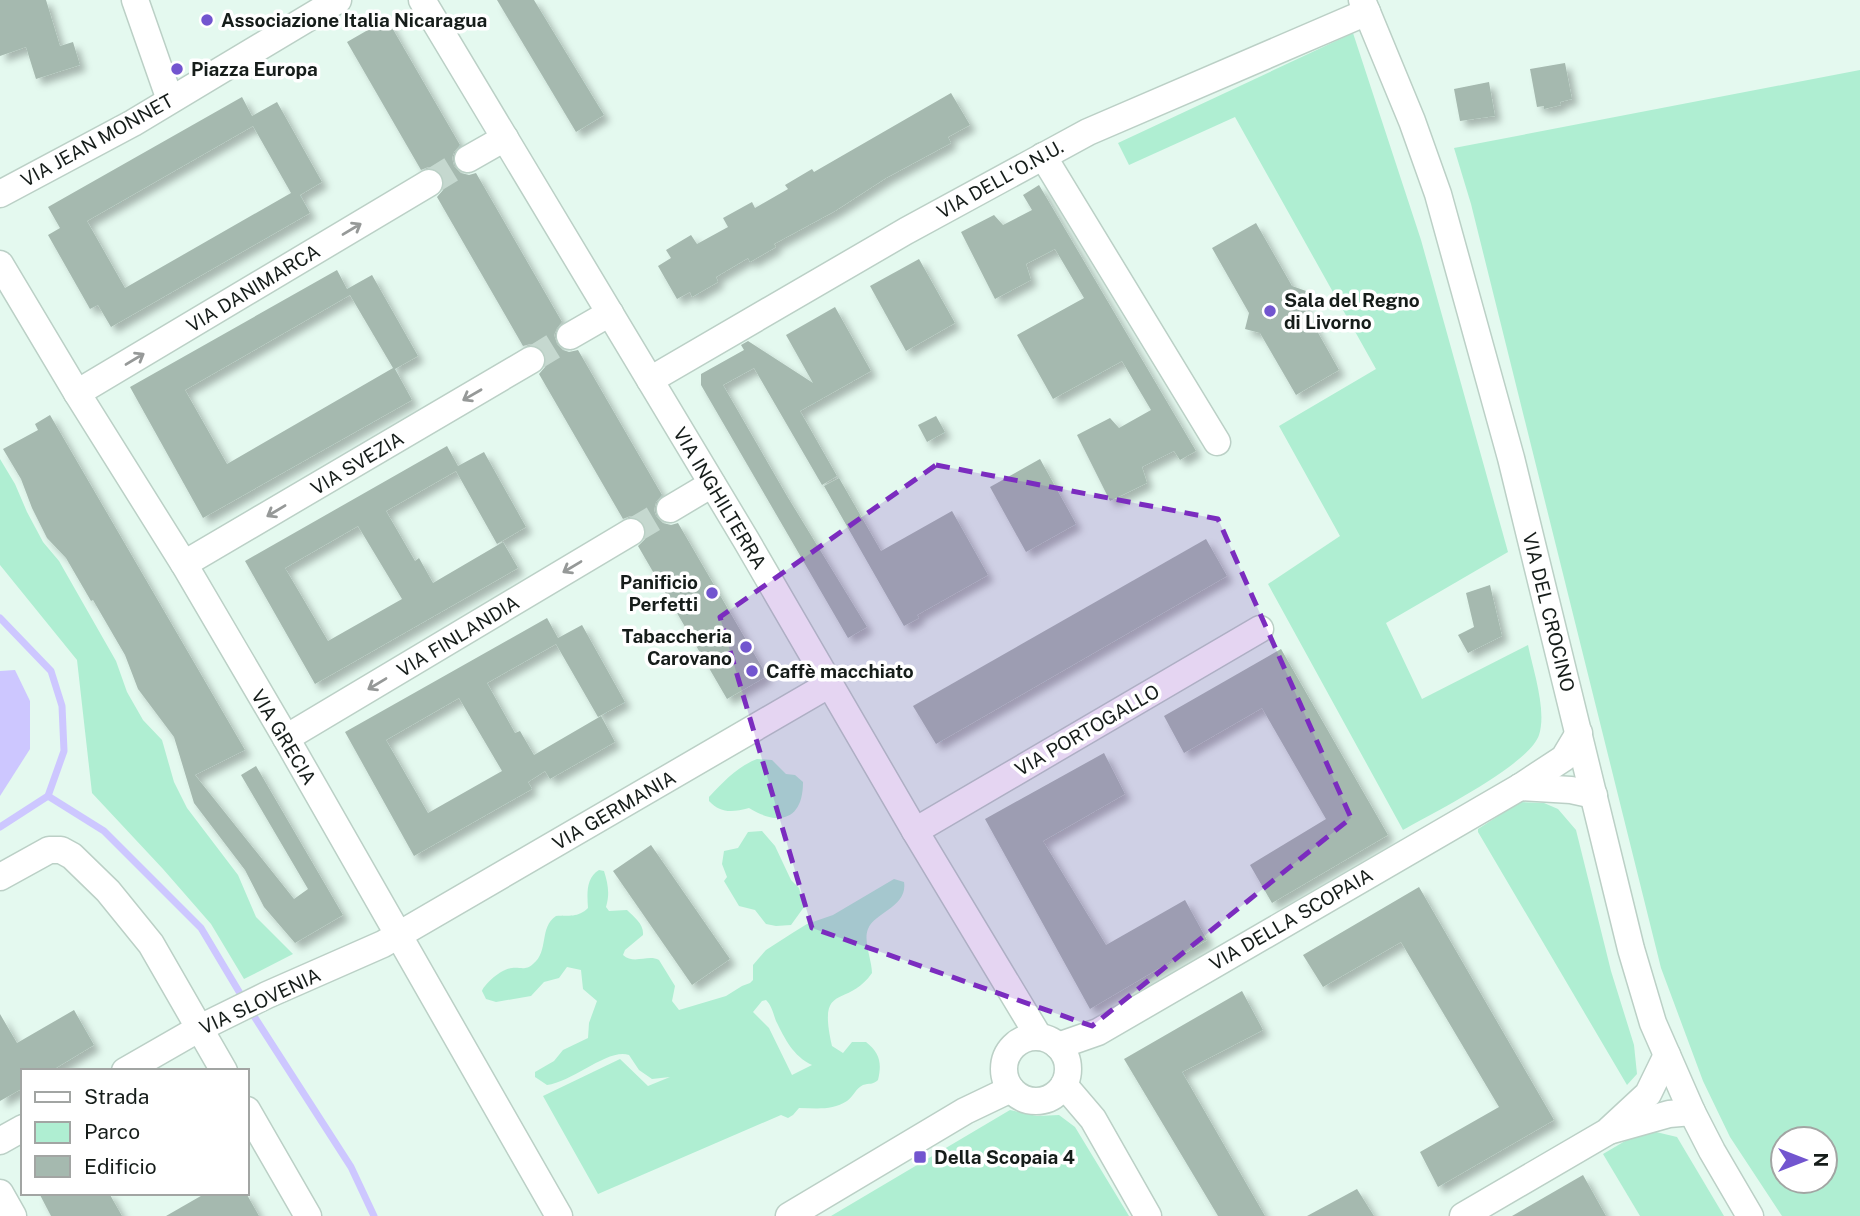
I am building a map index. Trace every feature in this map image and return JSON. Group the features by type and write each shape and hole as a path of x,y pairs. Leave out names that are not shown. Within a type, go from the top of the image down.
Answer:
{"street":[{"path":"135,0 170,100"},
{"name":"VIA JEAN MONNET","path":"0,194 133,123 338,0"},
{"name":"VIA INGHILTERRA","path":"422,0 712,484 1014,998 1093,1119 1148,1216"},
{"name":"VIA DELL'O.N.U.","path":"650,380 906,231 1098,127 1365,6"},
{"name":"VIA DEL CROCINO","path":"1365,6 1436,187 1511,458 1631,949 1653,1023 1692,1112 1750,1216"},
{"path":"468,159 505,138"},
{"path":"1043,156 1217,442"},
{"name":"VIA DANIMARCA","path":"77,393 429,183"},
{"name":"VIA GRECIA","path":"0,264 286,738 559,1216"},
{"path":"570,336 610,313"},
{"name":"VIA SVEZIA","path":"184,565 531,360"},
{"path":"670,509 712,484"},
{"name":"VIA FINLANDIA","path":"286,738 631,532"},
{"name":"VIA PORTOGALLO","path":"915,831 1260,629"},
{"name":"VIA GERMANIA","path":"399,935 830,684"},
{"name":"VIA DELLA SCOPAIA","path":"1056,1066 1110,1025 1520,787 1564,758 1578,733"},
{"path":"1520,787 1571,790 1594,795"},
{"path":"0,877 49,850 61,850 72,856 108,891 151,944 208,1024 223,1069"},
{"name":"VIA SLOVENIA","path":"129,1069 208,1024 399,935"},
{"path":"1013,1047 1014,998"},
{"path":"1029,1037 1056,1066 1035,1101 1026,1099 1008,1081 1005,1059 1013,1047 1029,1037"},
{"path":"1463,1216 1607,1132 1647,1094 1667,1055"},
{"path":"789,1216 965,1111 1008,1081"},
{"path":"248,1112 308,1216"},
{"path":"1607,1132 1669,1114 1692,1112"},
{"path":"0,1141 21,1129"},
{"path":"0,1194 13,1216"}],"highlighted area":[{"path":"936,465 1218,519 1351,818 1092,1026 812,928 720,617"}],"green space":[{"path":"1353,33 1421,240 1508,552 1386,623 1422,699 1528,645 1541,714 1539,735 1532,747 1518,760 1457,800 1403,830 1268,584 1340,536 1279,426 1376,369 1235,117 1129,165 1118,143"},
{"path":"1860,70 1860,1216 1782,1216 1730,1137 1703,1081 1661,968 1471,204 1454,148"},
{"path":"0,459 43,542 59,561 116,661 127,692 143,720 162,740 174,782 187,808 238,875 256,917 293,954 244,979 211,924 92,793 77,660 0,565"},
{"path":"757,759 772,760 786,774 795,775 803,782 799,805 794,812 779,818 770,817 749,808 723,810 709,801 709,797 731,775"},
{"path":"1520,802 1544,803 1558,809 1576,830 1611,971 1634,1045 1637,1074 1627,1085 1478,832 1478,829"},
{"path":"762,831 775,846 791,880 799,888 804,907 791,925 766,924 755,910 739,906 724,881 727,877 722,864 724,851 738,848 748,832"},
{"path":"604,871 608,889 606,907 609,911 627,910 642,927 643,935 625,950 623,955 632,959 659,960 675,986 672,1001 679,1010 726,996 750,983 753,980 753,965 766,950 807,924 833,915 894,879 904,882 901,898 868,929 872,973 853,991 831,1004 828,1012 832,1046 843,1053 852,1042 866,1042 879,1059 878,1080 861,1086 841,1104 823,1108 799,1108 788,1118 781,1115 598,1194 543,1096 620,1059 648,1086 670,1077 652,1079 639,1070 629,1055 621,1054 611,1056 557,1083 547,1085 535,1077 535,1072 554,1061 563,1050 588,1038 589,1023 597,1001 583,989 581,970 567,967 559,978 544,982 531,996 496,1002 486,999 482,991 504,971 525,968 538,959 547,926 556,916 577,915 588,908 588,886 595,873","holes":["766,1000 790,1046 812,1065 792,1075 769,1028 753,1012"]},
{"path":"1010,1110 1037,1116 1059,1115 1075,1127 1129,1216 831,1216"},
{"path":"1656,1132 1677,1137 1724,1216 1640,1216 1603,1154 1637,1134"}],"shaded area":[{"path":"15,670 30,701 30,749 0,796 0,671"}],"building":[{"path":"0,0 46,0 60,46 73,42 80,65 36,79 26,47 0,56"},
{"path":"497,0 534,0 604,115 576,132"},
{"path":"387,19 460,145 452,158 454,166 461,173 476,173 562,322 554,335 557,344 569,352 578,350 662,495 656,502 656,516 663,523 678,523 767,676 727,699 638,546 645,539 645,525 638,518 630,516 623,519 539,374 547,361 545,353 538,346 523,346 437,197 443,190 443,176 436,169 428,167 421,170 347,42"},
{"path":"1565,63 1572,99 1544,109 1544,106 1537,107 1530,69"},
{"path":"1489,82 1495,116 1460,121 1454,89"},
{"path":"951,93 970,125 948,137 951,143 774,244 776,247 750,262 748,258 716,277 718,282 692,297 690,292 677,299 658,266 671,258 666,250 691,235 697,244 728,227 723,218 752,202 755,208 788,189 785,185 812,169 814,172"},
{"path":"242,97 252,116 277,102 322,182 300,195 310,213 111,327 98,305 90,309 48,235 60,228 48,207","holes":["253,126 291,193 125,288 87,221"]},
{"path":"1039,185 1196,451 1180,460 1174,451 1142,467 1147,483 1110,501 1077,435 1110,418 1119,428 1151,410 1122,361 1053,399 1017,335 1084,298 1055,249 1026,264 1031,280 995,299 961,232 994,215 1003,225 1032,210 1023,195"},
{"path":"1256,223 1292,286 1306,291 1303,306 1339,370 1296,395 1260,333 1245,329 1249,313 1212,248"},
{"path":"919,259 955,323 906,351 870,286"},
{"path":"337,270 347,289 372,275 418,356 395,369 412,400 203,518 130,387","holes":["350,295 393,368 227,464 185,390"]},
{"path":"835,307 871,371 800,411 837,476 822,485 754,368 723,385 867,627 848,638 701,385 701,374 744,350 741,345 748,341 813,383 786,335"},
{"path":"50,415 245,750 195,775 294,899 308,889 241,775 256,766 343,915 295,943 264,907 245,870 194,803 174,737 138,689 125,655 93,600 91,601 66,558 47,538 21,479 3,449 38,430 35,424"},
{"path":"936,416 945,432 927,442 918,425"},
{"path":"447,446 458,466 484,452 526,527 497,544 456,471 386,511 415,561 419,558 433,583 503,542 518,568 315,684 245,561","holes":["358,526 402,599 328,641 285,568"]},
{"path":"1040,459 1076,524 1026,552 990,487"},
{"path":"839,478 881,551 952,511 988,575 917,615 919,618 904,626 824,486"},
{"path":"1206,539 1227,576 936,744 913,706"},
{"path":"1490,585 1502,636 1468,653 1458,635 1474,627 1466,593"},
{"path":"547,618 558,638 582,625 625,702 598,717 556,644 487,683 515,733 520,731 534,755 601,716 615,742 550,779 545,771 528,782 532,789 414,856 345,732","holes":["459,698 502,771 428,813 386,740"]},
{"path":"1281,649 1388,835 1272,903 1250,865 1326,819 1262,708 1184,753 1164,716"},
{"path":"1104,753 1125,794 1043,841 1106,945 1185,900 1207,940 1090,1009 985,819"},
{"path":"651,845 730,959 692,985 613,871"},
{"path":"1419,887 1554,1120 1438,1187 1420,1152 1499,1107 1401,942 1323,987 1303,955"},
{"path":"1242,991 1263,1030 1182,1072 1265,1216 1218,1216 1124,1059"},
{"path":"74,1010 94,1045 54,1069 21,1069 21,1089 0,1101 0,1014 17,1043"},
{"path":"1583,1175 1606,1216 1512,1216"},
{"path":"1357,1189 1374,1216 1307,1216"},
{"path":"40,1195 110,1195 122,1216 51,1216"},
{"path":"203,1195 247,1195 259,1216 166,1216"}],"waterway":[{"path":"0,618 51,671 62,706 64,751 48,796 0,827"},
{"path":"48,796 104,831 201,928 244,1000"},
{"path":"250,1010 351,1167 374,1216"}],"tunnel":[{"path":"429,183 468,159"},
{"path":"531,360 570,336"},
{"path":"631,532 670,509"}],"place":[{"name":"Associazione Italia Nicaragua","path":"207,20"},
{"name":"Piazza Europa","path":"177,69"},
{"name":"Sala del Regno di Livorno","path":"1270,311"},
{"name":"Panificio Perfetti","path":"712,593"},
{"name":"Tabaccheria Carovano","path":"746,647"},
{"name":"Caffè macchiato","path":"752,671"},
{"name":"Della Scopaia 4","path":"920,1157"}]}
